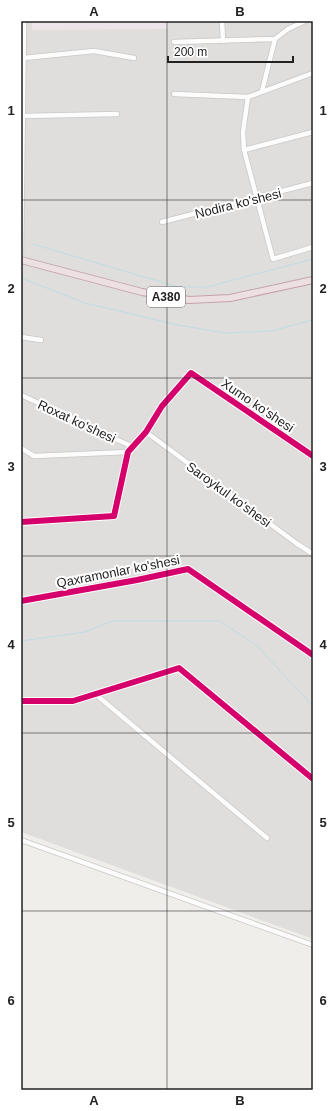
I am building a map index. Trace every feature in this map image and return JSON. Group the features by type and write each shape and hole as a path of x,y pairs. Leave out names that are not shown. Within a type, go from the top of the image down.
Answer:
{"highway":[{"name":"A380","path":"21,260 142,292 189,300 230,298 313,280"}],"street":[{"path":"21,260 24,21"},
{"path":"222,21 223,41"},
{"path":"174,42 275,39 288,29 305,21"},
{"path":"262,91 275,39"},
{"path":"23,58 94,51 134,58"},
{"path":"174,94 248,97 313,73"},
{"path":"248,97 243,132 244,150 273,259 313,247"},
{"path":"23,116 117,114"},
{"path":"244,150 313,132"},
{"name":"Nodira ko'shesi","path":"162,222 313,184"},
{"path":"21,337 41,340"},
{"name":"Xumo ko'shesi","path":"146,432 162,406 191,373 313,456"},
{"name":"Roxat ko'shesi","path":"21,395 132,447"},
{"path":"21,522 114,516 128,452 146,432"},
{"name":"Saroykul ko'shesi","path":"146,432 313,554"},
{"path":"21,448 34,456 128,452"},
{"name":"Qaxramonlar ko'shesi","path":"21,601 137,580 188,569 313,656"},
{"path":"21,701 73,701 179,668 313,779"},
{"path":"94,694 267,838"},
{"path":"21,840 313,945"}],"shaded area":[{"path":"21,21 313,21 313,939 21,832"},
{"path":"32,21 168,21 168,29 32,30"}],"waterway":[{"path":"33,244 178,287 207,287 313,259"},
{"path":"21,278 85,303 178,325 225,333 271,331 313,320"},
{"path":"21,641 85,632 112,621 220,621 256,645 313,706"}],"cycle path":[{"path":"21,522 114,516 128,452 146,432 162,406 191,373 313,456"},
{"path":"21,601 137,580 188,569 313,655"},
{"path":"21,701 73,701 179,668 313,779"}]}
